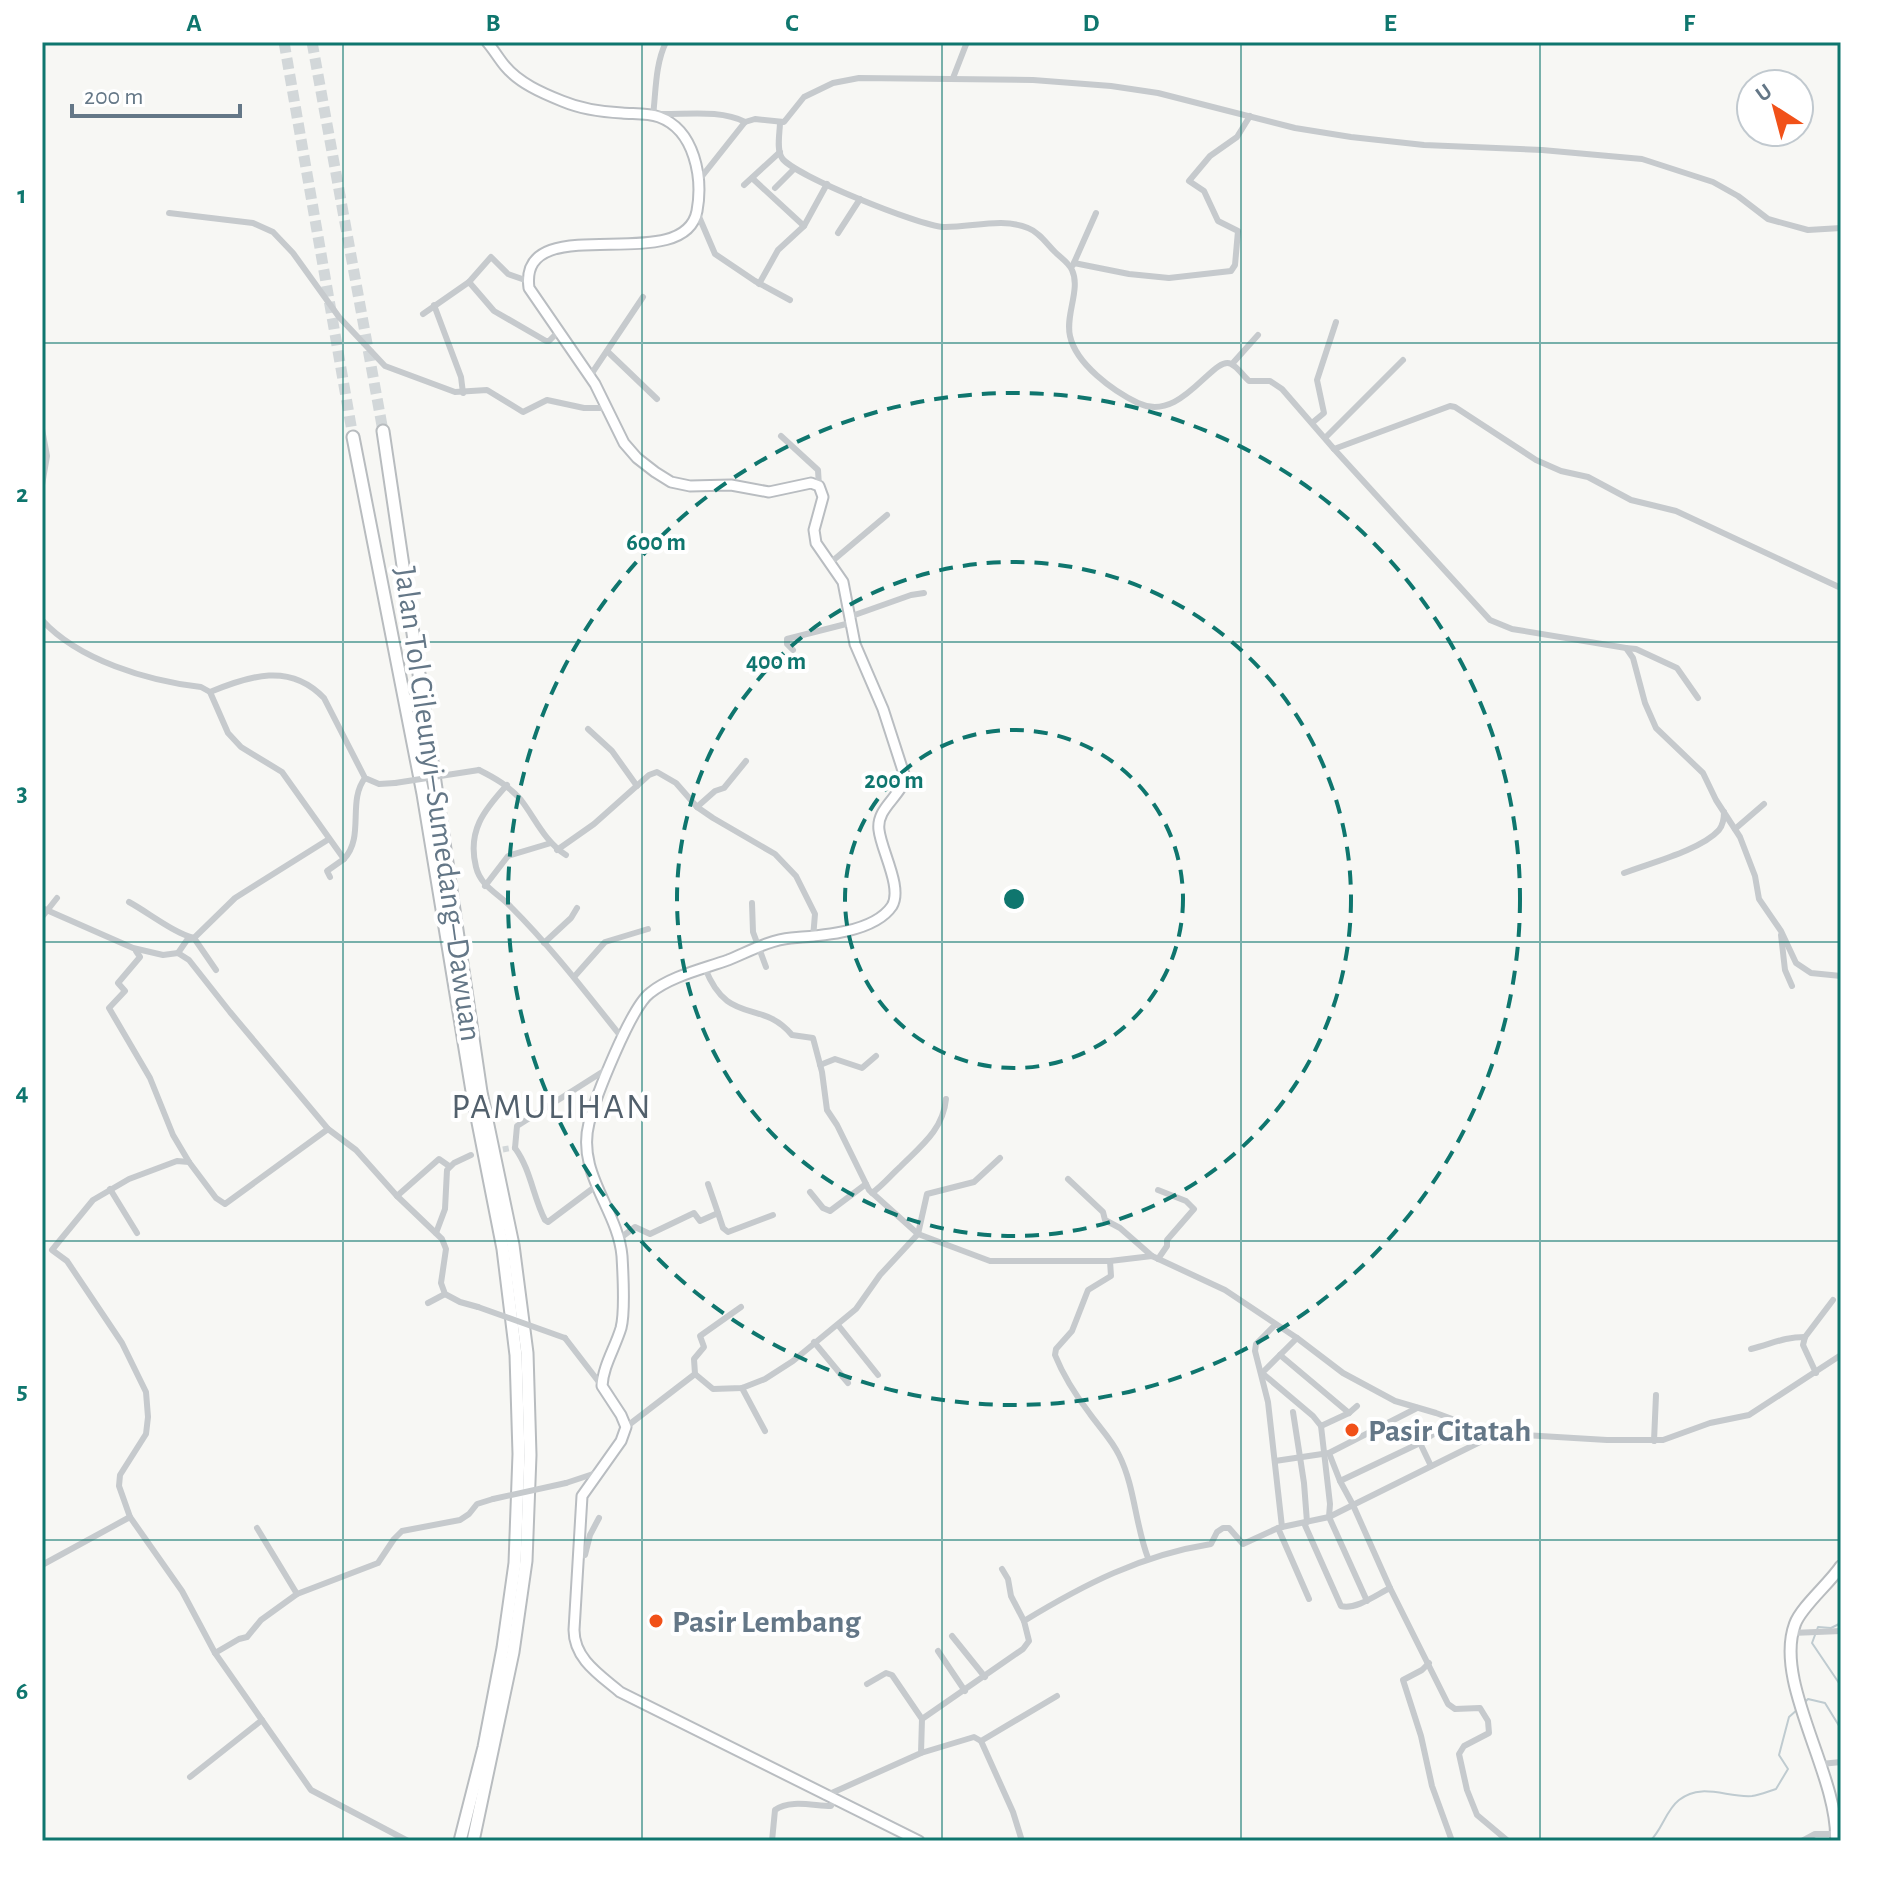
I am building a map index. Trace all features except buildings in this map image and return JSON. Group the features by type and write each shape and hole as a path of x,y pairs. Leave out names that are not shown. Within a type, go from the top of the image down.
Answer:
{"highway":[{"name":"Jalan Tol Cileunyi–Sumedang–Dawuan","path":"383,431 481,1092 513,1245 527,1353 530,1455 526,1561 513,1652 473,1841"},
{"name":"Jalan Tol Cileunyi–Sumedang–Dawuan","path":"353,437 423,794 473,1097 503,1249 516,1355 519,1454 515,1563 484,1747 460,1841"},
{"path":"1838,1837 1835,1811 1793,1672 1792,1633 1802,1613 1841,1566"}],"main road":[{"path":"487,42 508,70 563,102 590,109 662,118 693,149 697,212 684,233 645,244 582,243 552,250 536,262 528,281 530,292 590,376 627,447 671,482 690,486 731,485 769,492 811,483 819,486 823,497 814,538 843,582 858,652 883,709 905,777 884,811 878,828 895,896 888,910 870,923 813,938 785,939 662,985 649,993 636,1009 611,1066 588,1127 587,1157 619,1239 622,1321 602,1386 626,1427 624,1436 582,1496 573,1635 575,1647 583,1659 620,1692 919,1841"}],"street":[{"path":"666,42 656,76 653,115 723,114 745,122"},
{"path":"953,78 967,42"},
{"path":"697,183 745,122 755,119 780,122 804,97 844,80 953,78 1111,86 1158,93 1295,128 1424,145 1542,150 1642,159 1713,182 1768,219 1808,230 1841,228"},
{"path":"780,122 780,152 793,170 860,199 924,224 941,227 1007,224 1024,227 1044,240 1072,266 1169,278 1231,271 1235,265 1238,231 1218,221 1204,191 1189,181 1210,156 1237,137 1250,116"},
{"path":"744,185 780,152"},
{"path":"775,188 793,170"},
{"path":"752,178 804,226"},
{"path":"759,284 778,250 804,226 827,184"},
{"path":"838,233 860,199"},
{"path":"697,212 715,254 759,284 790,300"},
{"path":"169,213 263,225 293,253 339,317 385,366 446,390 463,393 487,390 523,412 547,400 584,408 607,408"},
{"path":"1096,213 1072,266 1074,286 1068,323 1071,340 1089,367 1117,391 1137,403 1158,408 1183,398 1224,363 1232,364 1249,381 1270,381 1282,389 1490,620 1512,629 1636,649 1677,668 1698,698"},
{"path":"423,314 469,282 491,257 508,274 528,281"},
{"path":"469,282 494,311 546,341 558,332"},
{"path":"590,376 643,297"},
{"path":"434,305 461,377 463,393"},
{"path":"1312,423 1324,413 1317,380 1336,322"},
{"path":"1232,364 1258,335"},
{"path":"607,351 657,399"},
{"path":"1326,437 1403,360"},
{"path":"1334,449 1450,406 1455,407 1536,460 1561,471 1588,477 1622,496 1698,520 1841,588"},
{"path":"42,429 47,456 42,485"},
{"path":"781,436 818,470 819,486"},
{"path":"830,563 887,515"},
{"path":"793,650 787,639 924,593"},
{"path":"42,620 55,634 85,654 210,692 228,733 241,747 282,772 344,859"},
{"path":"1626,648 1633,658 1645,703 1656,728 1703,773 1743,843 1755,876 1759,899 1781,931 1796,963 1811,973 1841,976"},
{"path":"210,692 265,674 307,685 324,698 365,778 379,784 395,783 479,770 507,785 551,843 566,855"},
{"path":"588,729 612,751 637,786"},
{"path":"697,807 713,792 724,788 746,761"},
{"path":"557,850 594,824 649,775 657,772 676,783 697,807 775,854 796,876 815,914 813,938"},
{"path":"330,877 327,871 344,859 353,842 357,795 365,778"},
{"path":"507,785 476,825 473,843 476,869 485,886 509,905 544,943 623,1039"},
{"path":"1735,829 1764,804"},
{"path":"1624,873 1696,845 1721,828 1724,812"},
{"path":"178,953 187,940 194,938 235,898 329,839"},
{"path":"485,886 508,856 551,843"},
{"path":"42,917 45,909 57,898"},
{"path":"129,902 170,925 178,934 194,938 216,970"},
{"path":"752,903 751,924 766,967"},
{"path":"544,943 571,918 577,908"},
{"path":"45,909 133,948 163,955 178,953 200,971 230,1012 328,1129 356,1150 445,1243 441,1283 445,1294 565,1338 602,1386"},
{"path":"574,977 605,942 648,929"},
{"path":"1781,931 1785,970 1792,986"},
{"path":"133,948 140,956 119,982 125,991 109,1008 150,1078 173,1135 216,1198 225,1204 328,1129"},
{"path":"705,968 722,999 733,1007 754,1011 787,1029 792,1035 813,1038 827,1110 866,1184 918,1234 990,1261 1155,1258 1194,1209 1186,1201 1158,1190"},
{"path":"820,1065 835,1059 862,1068 876,1056"},
{"path":"596,1186 548,1222 535,1202 532,1180 513,1148 517,1126 611,1066"},
{"path":"872,1193 930,1138 939,1126 946,1099"},
{"path":"436,1233 445,1209 444,1185 449,1166 471,1155"},
{"path":"741,1307 700,1336 704,1347 694,1359 695,1374 713,1389 742,1388 765,1379 838,1325 856,1309 880,1275 918,1234 927,1194 974,1182 1000,1158"},
{"path":"397,1196 439,1159 449,1166"},
{"path":"42,1255 52,1250 93,1200 110,1189 167,1164 189,1162"},
{"path":"1068,1179 1103,1212 1105,1220 1120,1228 1155,1258 1225,1290 1343,1373 1395,1401 1456,1419 1490,1433 1654,1441 1710,1423 1740,1419 1841,1355"},
{"path":"708,1184 723,1228 728,1232 773,1215"},
{"path":"810,1192 823,1208 830,1211 866,1184"},
{"path":"110,1189 137,1233"},
{"path":"619,1239 635,1227 650,1234 694,1213 700,1221 718,1213"},
{"path":"52,1250 67,1261 122,1343 146,1392 146,1434 120,1475 119,1486 130,1517 182,1591 215,1653 311,1790 408,1841"},
{"path":"1110,1261 1111,1276 1088,1290 1072,1331 1055,1352 1083,1404 1114,1445 1125,1467 1136,1522 1148,1558"},
{"path":"428,1303 445,1294"},
{"path":"1816,1373 1803,1345 1805,1337 1833,1300"},
{"path":"838,1325 878,1375"},
{"path":"1275,1325 1255,1347 1268,1402 1280,1528 1309,1599"},
{"path":"1751,1349 1781,1338 1805,1337"},
{"path":"1262,1373 1297,1338"},
{"path":"814,1342 848,1383"},
{"path":"1280,1355 1349,1413"},
{"path":"1262,1373 1321,1426 1326,1453 1329,1517 1367,1601"},
{"path":"626,1427 695,1374"},
{"path":"742,1388 765,1431"},
{"path":"1654,1441 1656,1395"},
{"path":"1321,1426 1357,1406"},
{"path":"1275,1461 1326,1453 1417,1408"},
{"path":"1293,1412 1301,1458 1305,1523 1341,1606 1346,1608 1367,1601 1390,1588"},
{"path":"1340,1481 1420,1443 1456,1419"},
{"path":"1024,1621 1068,1594 1148,1558 1211,1544 1223,1528 1229,1528 1243,1544 1280,1528 1329,1517 1486,1439 1490,1433"},
{"path":"1420,1443 1431,1466"},
{"path":"1326,1453 1451,1707 1480,1708 1484,1711 1489,1733 1464,1746 1459,1754 1467,1790 1477,1815 1508,1841"},
{"path":"215,1653 247,1637 261,1620 297,1594 378,1563 402,1531 460,1520 477,1504 567,1483 599,1472"},
{"path":"567,1483 582,1496"},
{"path":"42,1565 130,1517"},
{"path":"579,1556 585,1555 590,1535 599,1518"},
{"path":"257,1528 297,1594"},
{"path":"922,1719 1027,1645 1029,1638 1024,1621 1002,1569"},
{"path":"1792,1633 1841,1631"},
{"path":"952,1636 985,1677"},
{"path":"938,1651 965,1691"},
{"path":"1429,1663 1403,1680 1421,1736 1432,1786 1452,1841"},
{"path":"867,1684 886,1673 892,1675 922,1719 921,1753"},
{"path":"981,1741 1057,1696"},
{"path":"190,1777 262,1720"},
{"path":"772,1841 774,1814 779,1806 831,1806 829,1798 921,1753 974,1737 981,1741 1013,1812 1022,1841"},
{"path":"1821,1764 1841,1762"},
{"path":"1802,1841 1815,1834 1838,1837"}],"waterway":[{"path":"1841,1623 1831,1628 1818,1627 1812,1643 1841,1686"},
{"path":"1805,1702 1808,1699 1825,1703 1841,1729"},
{"path":"1650,1841 1675,1804 1688,1795 1706,1791 1752,1796 1776,1789 1788,1769 1779,1755 1789,1717 1798,1709"}],"tunnel":[{"path":"284,42 353,437"},
{"path":"312,42 383,431"},
{"path":"494,1151 511,1148"}],"place":[{"name":"Pasir Citatah","path":"1352,1430"},
{"name":"Pasir Lembang","path":"656,1621"}],"district":[{"name":"PAMULIHAN","path":"552,1105"}]}
